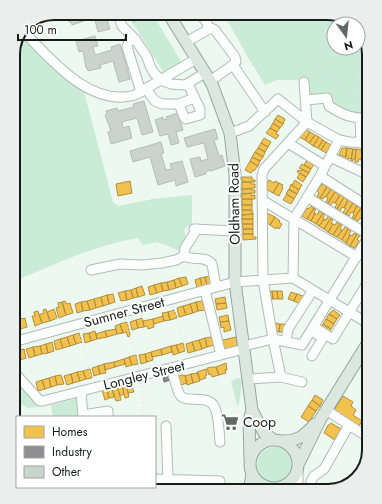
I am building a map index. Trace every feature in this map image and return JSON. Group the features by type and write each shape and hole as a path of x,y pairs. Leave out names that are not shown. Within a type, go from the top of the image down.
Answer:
{"main road":[{"name":"Oldham Road","path":"172,20 207,77 220,103 230,133 235,175 235,282 252,410 264,433 278,440"},
{"path":"288,484 292,481 326,405 362,351"},
{"name":"Oldham Road","path":"250,462 249,420 252,410"},
{"path":"250,484 252,474 250,462 252,453 257,447 262,443 278,440 292,440 301,437 320,420"},
{"path":"278,440 296,452 298,467"},
{"path":"252,474 261,484"}],"street":[{"path":"120,20 122,26 142,48 152,69 161,80 171,84 188,84 207,77 233,65 236,62 235,57 215,30 211,28 186,42"},
{"path":"205,20 208,29"},
{"path":"26,34 64,72 78,82 104,96 124,98 135,95 196,59"},
{"path":"131,35 127,47 144,91 157,103 179,104 194,98"},
{"path":"233,65 265,112"},
{"path":"281,378 273,339 264,280 262,172 307,122 304,82"},
{"path":"179,104 186,119 198,116 200,111 188,84"},
{"path":"306,100 327,98 328,106 338,112 352,118 362,118"},
{"path":"230,133 249,126 278,99 307,122 339,140 362,143"},
{"path":"339,140 320,176 294,219 293,278 362,320"},
{"path":"288,143 325,166"},
{"path":"330,157 362,172"},
{"path":"320,176 362,203"},
{"path":"307,197 362,232"},
{"path":"262,200 357,257"},
{"path":"184,256 195,229 234,231"},
{"path":"273,339 302,345 362,248"},
{"path":"91,270 120,264 142,265 162,263 176,260 184,256 208,260 211,262 216,287"},
{"name":"Sumner Street","path":"20,340 235,282 293,278"},
{"path":"205,290 221,355"},
{"path":"286,342 288,329 312,290"},
{"path":"313,329 333,339 362,292"},
{"path":"312,356 323,338 313,329"},
{"name":"Longley Street","path":"20,379 40,401 43,401 189,364 273,339"},
{"path":"171,368 180,395 184,398 209,401 213,405 216,411 220,442"},
{"path":"249,379 281,378 302,382"},
{"path":"81,391 83,416 108,411 108,416"},
{"path":"326,405 349,425 362,433"},
{"path":"311,484 314,476 324,470 349,425"},
{"path":"166,426 168,479"},
{"path":"298,467 298,484"},
{"path":"156,479 220,481"}],"path":[{"path":"304,82 305,77 313,72 314,64 326,44"},
{"path":"355,56 362,106"},
{"path":"314,64 360,98"},
{"path":"171,299 189,364"},
{"path":"124,312 142,376 143,416"},
{"path":"77,324 94,388"},
{"path":"302,382 326,405"},
{"path":"220,481 241,481"}],"green space":[{"path":"131,20 138,20 133,23"},
{"path":"138,20 156,20 183,65 165,75 133,23"},
{"path":"227,20 326,20 326,56 362,56 362,117 356,117 310,98 309,80 277,80 265,85"},
{"path":"25,36 83,88 113,202 118,206 153,199 192,195 192,224 184,229 187,241 182,252 158,242 143,245 138,238 106,245 59,262 20,279 20,52 21,45"},
{"path":"238,378 242,380 239,405 237,405 231,381"},
{"path":"20,381 43,406 27,408 20,404"},
{"path":"77,398 77,416 53,416 51,405"},
{"path":"279,447 288,452 292,458 292,472 288,478 279,483 271,483 262,478 258,472 257,461 262,452 268,448"}],"building: Homes":[{"path":"278,115 285,119 283,124 275,119"},
{"path":"275,119 283,124 280,128 273,123"},
{"path":"273,123 280,128 277,132 270,128"},
{"path":"270,128 279,135 276,139 266,133"},
{"path":"306,129 310,132 305,140 299,137"},
{"path":"310,132 315,135 309,143 305,140"},
{"path":"315,135 319,137 313,146 309,143"},
{"path":"319,137 323,140 318,148 313,146"},
{"path":"264,138 271,142 268,147 261,143"},
{"path":"323,140 326,142 321,150 318,148"},
{"path":"326,142 331,145 326,153 321,150"},
{"path":"261,143 268,147 265,152 258,148"},
{"path":"258,148 265,152 263,157 255,152"},
{"path":"342,148 347,148 346,157 339,155"},
{"path":"347,148 353,149 351,159 348,158 348,161 345,160"},
{"path":"353,149 356,149 355,159 351,161"},
{"path":"356,149 362,150 361,160 359,159 358,162 355,162"},
{"path":"255,152 263,157 260,161 252,157"},
{"path":"252,157 260,161 258,166 250,161"},
{"path":"307,160 314,164 311,169 304,165"},
{"path":"250,161 258,166 251,173 245,170"},
{"path":"302,164 311,169 309,173 299,168"},
{"path":"302,169 309,173 306,177 297,172 298,170 301,171"},
{"path":"300,173 306,177 303,182 297,178"},
{"path":"242,177 252,177 252,180 255,180 255,182 242,182"},
{"path":"269,180 274,183 275,181 279,183 273,193 264,188"},
{"path":"295,180 302,185 299,190 292,185"},
{"path":"130,181 132,193 118,196 116,184"},
{"path":"242,182 251,182 251,184 255,184 255,188 242,189"},
{"path":"279,183 283,185 283,188 279,196 273,193"},
{"path":"291,184 299,190 297,194 289,190"},
{"path":"322,184 327,187 320,198 317,196 319,193 317,191"},
{"path":"327,187 331,189 326,197 325,196 323,199 320,198"},
{"path":"242,189 255,190 255,193 242,194"},
{"path":"289,189 297,194 294,199 286,194"},
{"path":"331,189 335,192 328,203 326,202 328,198 326,197"},
{"path":"335,192 340,195 335,203 333,202 331,205 328,203"},
{"path":"251,193 251,196 255,195 255,199 242,199 242,194"},
{"path":"287,194 294,199 291,204 283,200"},
{"path":"340,195 344,197 337,209 335,207 337,204 335,203"},
{"path":"344,197 348,200 344,208 342,207 340,211 337,209"},
{"path":"242,199 252,199 252,205 242,205"},
{"path":"348,200 353,203 346,214 343,212 346,209 344,208"},
{"path":"353,203 357,206 353,213 351,212 349,216 346,214"},
{"path":"242,205 252,205 252,210 242,210"},
{"path":"311,206 314,208 307,219 302,216 307,208 308,209"},
{"path":"357,206 361,208 354,219 352,218 353,213"},
{"path":"314,208 316,209 311,221 307,219"},
{"path":"362,209 361,219 360,218 358,221 354,219"},
{"path":"242,210 252,210 253,214 242,215"},
{"path":"319,211 323,213 316,224 311,221 315,213 317,215"},
{"path":"267,213 275,217 270,225 264,221"},
{"path":"323,213 325,214 324,219 319,226 316,224"},
{"path":"253,214 253,219 242,219 242,215"},
{"path":"328,216 331,218 324,229 319,226"},
{"path":"275,217 282,224 279,229 277,227 276,229 270,225"},
{"path":"331,218 333,220 331,223 333,224 328,232 324,229"},
{"path":"242,219 253,219 253,224 242,224"},
{"path":"337,222 340,224 333,235 328,232 333,224 335,225"},
{"path":"242,224 253,224 253,229 243,229"},
{"path":"340,224 342,225 340,229 342,230 337,237 333,235"},
{"path":"345,227 348,229 342,240 337,237"},
{"path":"243,229 253,229 253,234 243,234"},
{"path":"348,229 351,231 346,243 342,240"},
{"path":"354,233 357,234 350,246 346,243 350,235 352,236"},
{"path":"243,234 253,234 253,237 256,237 256,239 243,240"},
{"path":"357,234 360,236 357,239 359,241 355,248 350,246"},
{"path":"210,276 212,284 207,286 205,277"},
{"path":"186,277 188,284 182,286 179,278"},
{"path":"205,277 207,286 202,287 200,278"},
{"path":"179,278 182,286 176,288 174,280"},
{"path":"200,278 202,287 197,288 195,280"},
{"path":"174,280 176,288 169,290 167,282"},
{"path":"167,282 169,290 163,291 161,283"},
{"path":"161,283 163,291 157,293 154,285"},
{"path":"154,285 157,293 150,295 148,287"},
{"path":"142,286 145,295 138,297 136,288"},
{"path":"136,288 138,297 133,298 131,290"},
{"path":"131,290 133,298 127,300 125,291"},
{"path":"125,291 127,300 121,301 118,293"},
{"path":"272,291 273,299 268,300 268,292"},
{"path":"272,291 277,291 278,299 273,299"},
{"path":"277,291 282,291 283,299 278,299"},
{"path":"291,292 297,294 294,301 288,299"},
{"path":"113,294 115,302 109,304 107,295"},
{"path":"297,294 303,296 300,304 294,301"},
{"path":"107,295 109,304 103,306 101,297"},
{"path":"101,297 103,306 96,308 94,299"},
{"path":"225,297 226,303 216,304 215,299"},
{"path":"94,299 96,308 90,310 87,301"},
{"path":"65,301 67,304 70,303 73,313 66,315 62,302"},
{"path":"87,301 90,310 83,311 81,302"},
{"path":"202,301 205,310 198,311 196,302"},
{"path":"62,302 66,315 59,318 56,308 59,307 58,303"},
{"path":"81,302 83,311 77,313 75,304"},
{"path":"196,302 198,311 193,313 190,304"},
{"path":"226,303 227,308 217,310 216,304"},
{"path":"190,304 193,313 186,315 183,306"},
{"path":"183,306 186,315 179,317 177,308"},
{"path":"46,309 50,321 42,323 39,315 44,313 43,310"},
{"path":"54,309 57,318 50,321 47,312"},
{"path":"174,310 177,318 170,320 168,312"},
{"path":"333,310 340,315 337,319 329,314"},
{"path":"38,311 42,323 35,326 32,316 35,316 34,312"},
{"path":"168,312 170,320 164,321 162,313"},
{"path":"329,314 337,319 334,324 326,319"},
{"path":"228,315 229,321 220,322 219,317"},
{"path":"163,316 164,321 154,324 153,319"},
{"path":"25,318 27,327 20,329 20,319"},
{"path":"142,318 144,327 138,328 136,320"},
{"path":"153,319 154,327 148,329 147,326 144,327 143,321"},
{"path":"326,319 334,324 331,329 323,324"},
{"path":"136,320 138,328 132,330 130,322"},
{"path":"229,321 231,330 224,332 224,327 221,328 220,322"},
{"path":"127,322 130,334 128,337 126,332 123,333 120,324"},
{"path":"275,323 280,324 279,332 274,331"},
{"path":"120,324 123,333 117,334 115,326"},
{"path":"280,324 285,324 284,332 279,332"},
{"path":"323,324 331,329 328,334 320,329"},
{"path":"116,329 117,334 107,337 105,331"},
{"path":"95,331 97,339 91,341 89,333"},
{"path":"105,331 107,337 97,339 96,334"},
{"path":"79,333 82,342 76,344 73,335"},
{"path":"89,333 91,341 85,343 83,334"},
{"path":"73,335 76,344 70,346 67,337"},
{"path":"67,337 70,346 63,348 60,339"},
{"path":"211,337 214,345 207,347 205,338"},
{"path":"236,337 238,346 221,350 219,341"},
{"path":"205,338 207,347 202,349 199,340"},
{"path":"60,339 63,348 56,350 54,341"},
{"path":"199,340 202,349 195,351 192,342"},
{"path":"52,342 54,351 48,353 46,344"},
{"path":"192,342 195,351 188,353 186,344"},
{"path":"183,343 185,351 179,353 176,345"},
{"path":"46,344 48,353 42,354 40,346"},
{"path":"176,345 179,353 173,355 171,346"},
{"path":"40,346 42,354 35,356 33,347"},
{"path":"171,346 172,352 162,355 161,349"},
{"path":"33,347 35,356 29,358 26,349"},
{"path":"24,349 26,358 20,360 20,350"},
{"path":"161,349 162,355 152,357 151,352"},
{"path":"151,352 153,360 147,362 145,354"},
{"path":"145,354 147,362 141,364 139,355"},
{"path":"136,355 138,364 132,365 129,357"},
{"path":"129,357 132,365 126,367 124,359"},
{"path":"124,359 125,364 115,367 114,362"},
{"path":"114,362 115,367 105,370 104,364"},
{"path":"226,363 226,373 219,375 216,367"},
{"path":"104,364 106,373 100,374 98,366"},
{"path":"98,366 100,374 94,376 92,368"},
{"path":"216,367 219,375 212,377 211,374 209,375 207,368"},
{"path":"90,369 92,378 86,379 83,371"},
{"path":"206,369 206,378 200,380 197,372"},
{"path":"83,371 86,379 80,381 77,372"},
{"path":"77,372 80,381 73,383 71,374"},
{"path":"198,373 200,381 193,383 191,374"},
{"path":"71,374 73,383 67,385 64,376"},
{"path":"191,374 193,383 187,385 185,376"},
{"path":"61,375 64,384 57,385 55,376"},
{"path":"185,375 187,383 181,385 180,382 178,383 176,377"},
{"path":"55,376 57,385 51,387 49,378"},
{"path":"49,378 51,387 45,389 42,380"},
{"path":"42,380 45,389 38,391 36,382"},
{"path":"131,383 134,392 128,393 126,384"},
{"path":"126,384 129,397 125,398 122,385"},
{"path":"122,385 124,394 120,396 117,386"},
{"path":"117,386 121,400 116,401 112,388"},
{"path":"112,388 114,397 109,398 107,389"},
{"path":"107,389 109,398 105,400 102,390"},
{"path":"315,395 323,400 320,406 312,400"},
{"path":"343,396 353,402 351,406 356,410 353,415 362,421 359,426 334,410"},
{"path":"312,400 320,406 316,411 308,406"},
{"path":"308,406 316,411 309,422 301,417"},
{"path":"331,423 341,429 341,433 339,436 337,435 335,440 324,433 328,425"}],"building: Industry":[{"path":"169,375 170,380 164,382 163,377"}],"building: Other":[{"path":"69,20 84,21 72,25 71,22 69,22"},
{"path":"95,20 107,20 110,29 98,32"},
{"path":"95,36 98,46 93,47 95,55 112,50 111,47 120,44 130,79 119,82 113,61 100,65 101,68 88,71 86,68 83,51 79,52 76,41"},
{"path":"144,101 153,132 142,135 137,118 122,122 123,128 129,126 132,138 111,144 108,132 111,131 105,115 107,114 106,111 117,108 118,111 134,107 133,104"},
{"path":"178,113 183,130 176,132 179,143 171,145 168,134 160,136 155,120 163,117 163,120 167,119 166,117"},
{"path":"215,129 218,139 214,140 219,156 222,155 225,166 205,172 206,174 195,177 190,159 200,157 201,161 208,159 204,143 187,147 184,138"},
{"path":"161,142 164,153 161,154 166,170 172,169 170,164 182,161 188,182 176,186 175,180 158,185 150,157 133,162 130,151"}],"place":[{"name":"Coop","path":"230,422"}]}
